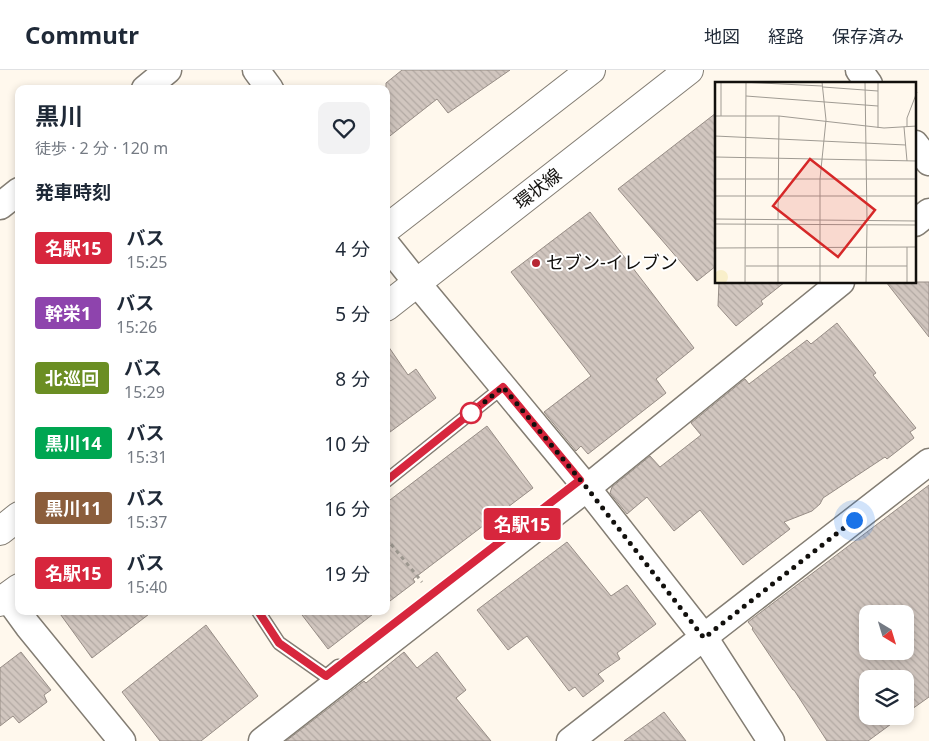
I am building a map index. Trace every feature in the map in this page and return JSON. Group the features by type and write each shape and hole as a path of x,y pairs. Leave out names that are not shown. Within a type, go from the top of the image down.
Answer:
{"main road":[{"path":"390,226 591,70"},
{"name":"環状線","path":"390,304 689,70"},
{"path":"0,531 15,519"}],"street":[{"path":"150,85 168,70"},
{"path":"256,70 267,85"},
{"path":"859,70 868,82"},
{"path":"916,145 929,162"},
{"path":"0,206 15,194"},
{"path":"916,222 929,212"},
{"path":"390,249 583,484 704,638 771,741"},
{"path":"262,741 583,484 839,284"},
{"path":"570,741 929,462"},
{"path":"8,595 15,606"},
{"path":"21,615 122,741"}],"lane":[{"path":"390,478 503,387"},
{"path":"261,615 279,643 326,676 432,594 583,484"}],"path":[{"path":"390,543 432,594"}],"building":[{"path":"402,70 510,70 448,113 437,99 390,136 390,85 386,85"},
{"path":"715,114 715,267 697,281 618,189"},
{"path":"590,212 694,348 656,379 666,393 588,454 581,446 576,451 544,412 591,376 511,272"},
{"path":"929,282 929,337 888,284"},
{"path":"719,284 782,284 761,301 763,304 736,326 718,306"},
{"path":"837,323 876,373 873,375 916,428 910,432 914,438 887,459 885,457 823,498 820,504 812,511 784,522 790,529 743,565 700,510 674,531 647,497 627,514 610,493 612,487 650,456 660,467 701,435 691,423 745,379 749,384 807,340 811,344"},
{"path":"390,349 408,375 416,369 436,398 390,432"},
{"path":"487,426 533,488 413,579 415,582 390,601 390,500"},
{"path":"929,485 929,697 914,708 914,670 859,670 859,725 890,725 868,741 827,741 748,622"},
{"path":"567,542 611,596 627,585 656,624 617,653 620,659 598,674 604,681 583,697 575,687 569,691 527,636 508,650 477,610"},
{"path":"61,615 148,615 92,658"},
{"path":"302,615 372,615 328,649"},
{"path":"206,625 258,696 201,741 160,741 122,692"},
{"path":"21,652 51,690 44,695 47,702 19,723 13,716 0,726 0,668"},
{"path":"404,652 417,668 437,652 466,690 456,698 491,741 286,741 364,681 366,683"},
{"path":"664,712 686,741 624,741 656,718"}],"bus line":[{"name":"名駅15","path":"261,615 279,643 326,676 580,480 503,387 390,478"}],"place":[{"name":"セブン-イレブン","path":"536,263"}],"route":[{"path":"471,413 503,387 587,488 704,638 854,520"}]}
